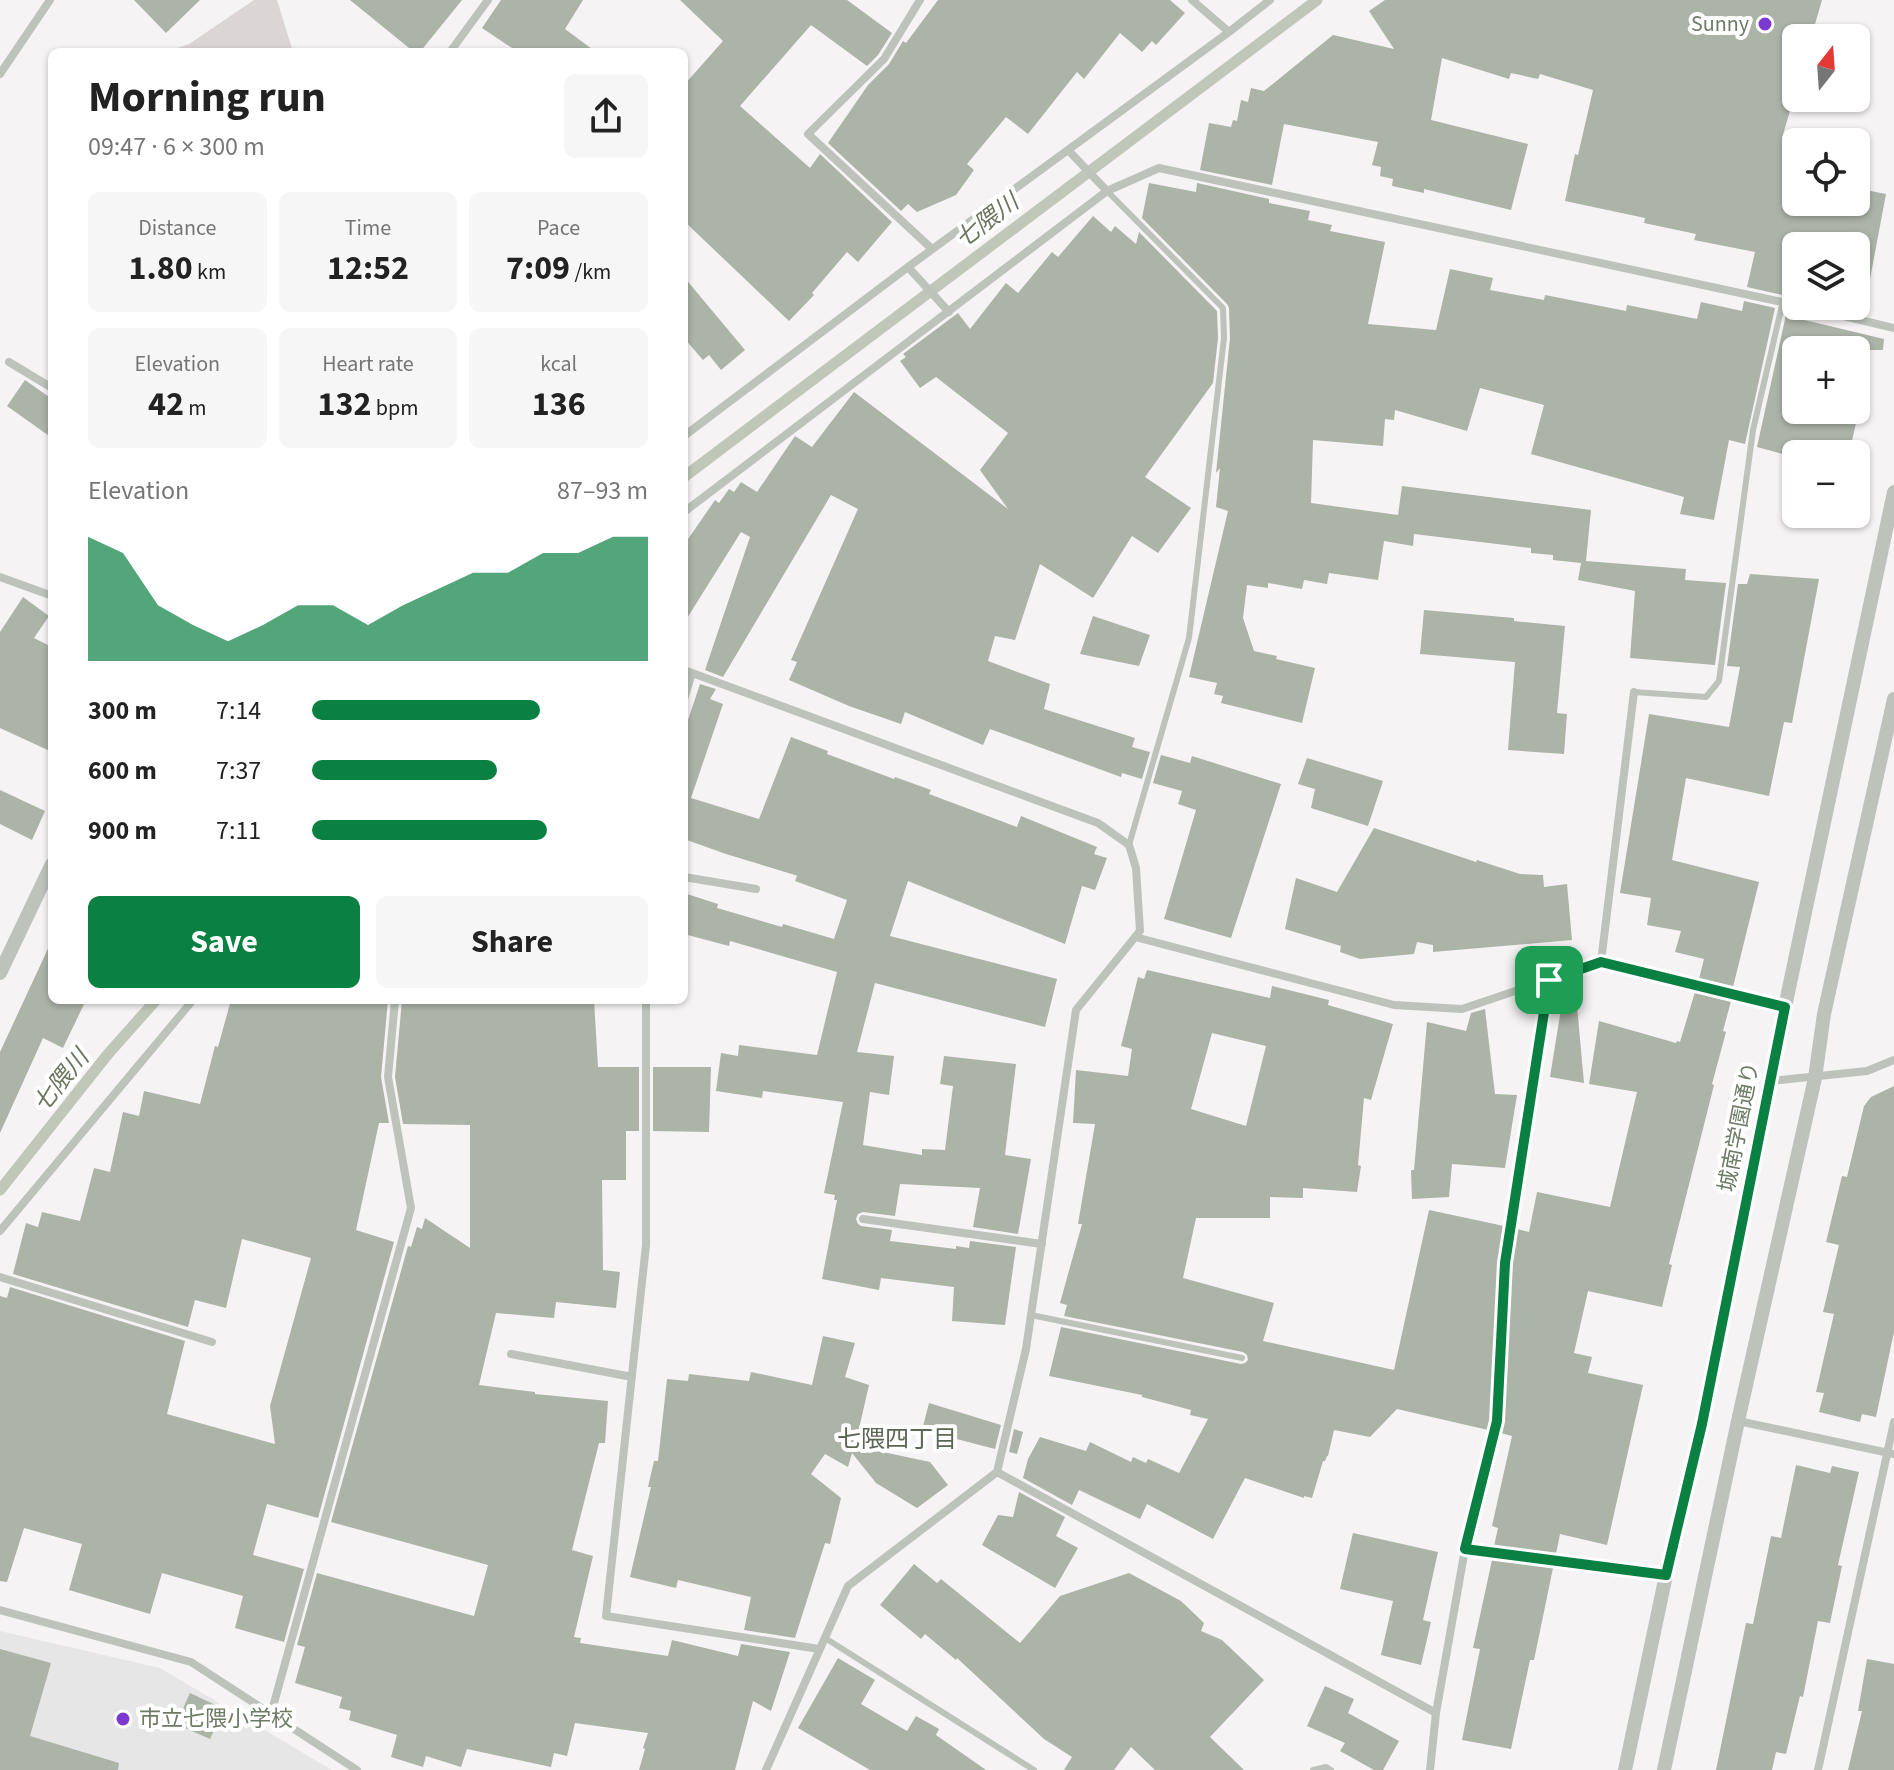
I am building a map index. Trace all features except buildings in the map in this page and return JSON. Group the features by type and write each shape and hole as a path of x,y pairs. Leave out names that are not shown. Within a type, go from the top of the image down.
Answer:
{"street":[{"path":"0,74 50,0"},
{"path":"453,48 488,0"},
{"path":"920,0 884,59 808,134 932,249"},
{"path":"1192,0 1229,32"},
{"path":"688,433 1270,0"},
{"path":"1068,150 1107,191"},
{"path":"688,509 1107,191 1159,168 1782,301"},
{"path":"908,267 949,312"},
{"path":"1861,320 1894,328"},
{"path":"9,362 48,386"},
{"name":"城南学園通り","path":"1625,1770 1702,1424 1785,1007 1894,492"},
{"path":"0,577 48,594"},
{"path":"688,671 1098,823 1129,845 1136,868 1140,931 1076,1010 1026,1349 997,1472 848,1586 766,1770"},
{"path":"1601,962 1634,692"},
{"path":"1664,1770 1894,699"},
{"path":"0,973 48,872"},
{"path":"688,878 756,889"},
{"path":"1135,937 1394,1005 1462,1009 1601,962 1785,1007"},
{"path":"1430,1770 1436,1713 1465,1549 1497,1421 1505,1263 1549,980"},
{"path":"0,1231 190,1004"},
{"path":"271,1714 411,1208 388,1077 395,1004"},
{"path":"646,1004 646,1245 606,1616 819,1649"},
{"path":"1770,1081 1867,1071 1894,1060"},
{"path":"863,1219 1042,1244"},
{"path":"0,1277 212,1342"},
{"path":"511,1354 632,1377"},
{"path":"1738,1421 1890,1453"},
{"path":"1818,1770 1890,1453 1894,1422"},
{"path":"997,1472 1436,1713"},
{"path":"1465,1549 1666,1575"},
{"path":"0,1610 191,1662 357,1770"}],"lane":[{"path":"1107,191 1223,308 1224,323 1189,638 1129,845"},
{"path":"1634,692 1706,697 1719,681 1753,430 1782,305"},
{"path":"1031,1315 1242,1358"},
{"path":"825,1638 1034,1770"},
{"path":"1313,1770 1326,1767 1331,1770"}],"shaded area":[{"path":"254,0 277,0 292,48 178,48 189,44"},
{"name":"市立七隈小学校","path":"0,1631 160,1668 332,1770 0,1770"}],"waterway":[{"name":"七隈川","path":"688,474 1317,0"},
{"name":"七隈川","path":"0,1190 108,1054 152,1004"}],"place":[{"name":"Sunny","path":"1765,24"},
{"name":"市立七隈小学校","path":"123,1719"}],"district":[{"name":"七隈四丁目","path":"897,1439"}],"route":[{"path":"1601,962 1785,1007 1702,1424 1666,1575 1465,1549 1497,1421 1505,1263 1549,980 1601,962"}]}
